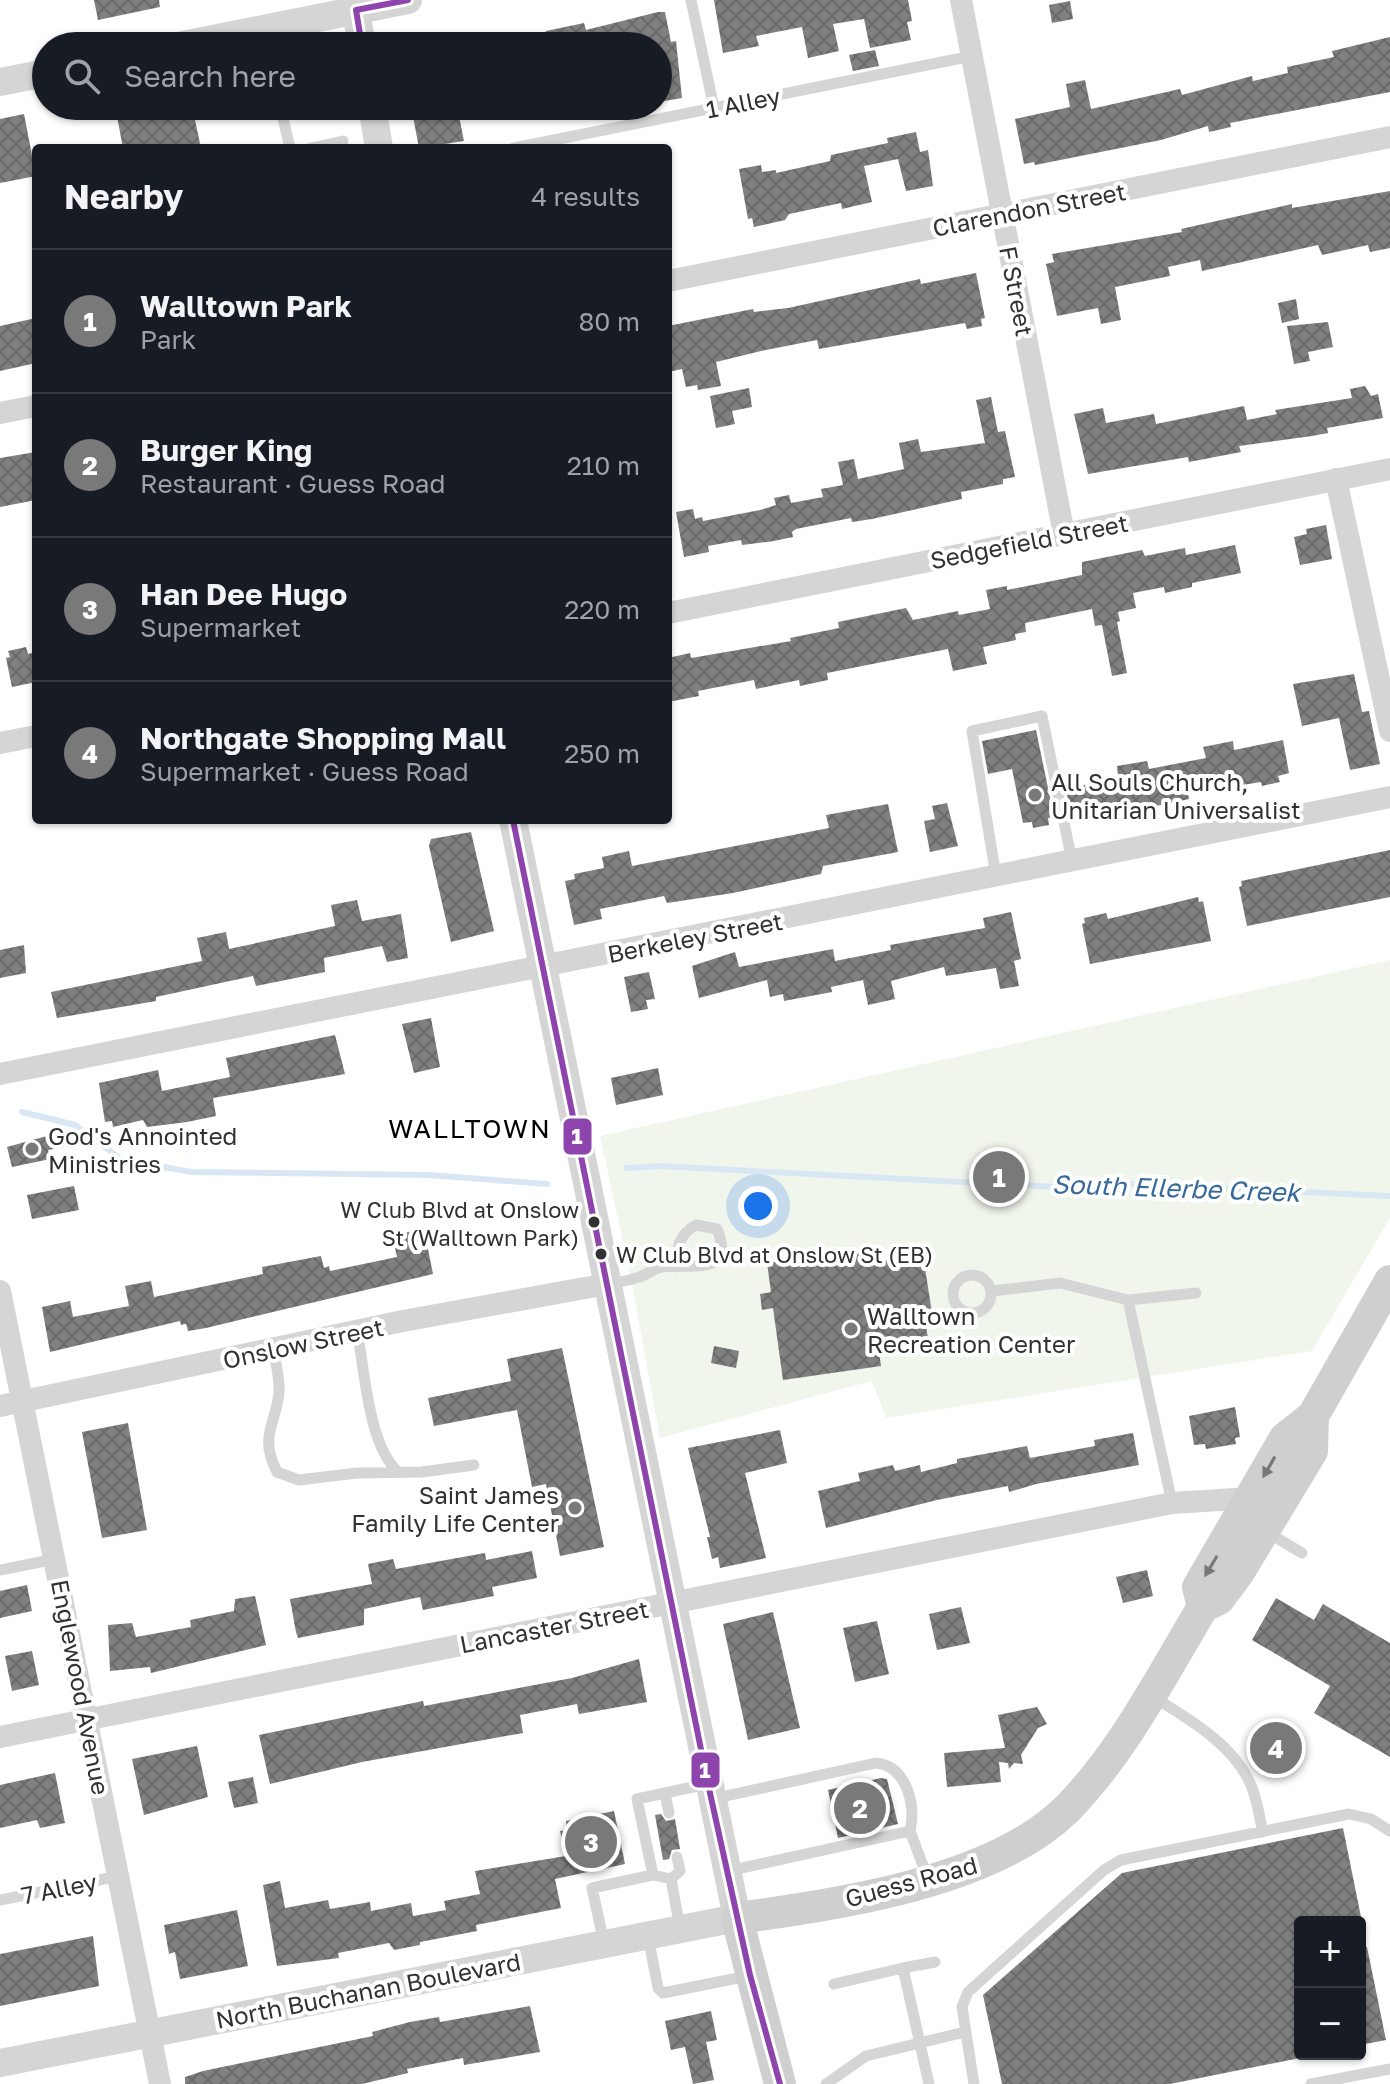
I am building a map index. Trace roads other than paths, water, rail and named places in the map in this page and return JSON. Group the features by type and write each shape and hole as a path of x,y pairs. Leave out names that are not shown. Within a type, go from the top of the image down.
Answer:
{"main road":[{"name":"Guess Road","path":"1203,1607 1198,1587 1285,1438 1313,1416 1390,1281"},
{"name":"Guess Road","path":"737,1918 929,1881 985,1863 1048,1825 1090,1783 1150,1695 1203,1607 1219,1599 1264,1530 1312,1451 1313,1416"},
{"path":"737,1918 780,2084"}],"street":[{"path":"280,32 355,5 408,0"},
{"name":"F Street","path":"961,0 1064,534"},
{"path":"355,5 360,32"},
{"path":"0,82 32,76"},
{"path":"374,120 378,144"},
{"name":"Clarendon Street","path":"672,280 1390,137"},
{"path":"0,413 32,407"},
{"name":"Sedgefield Street","path":"672,612 1390,469"},
{"path":"1336,479 1390,731"},
{"path":"0,743 32,737"},
{"name":"Berkeley Street","path":"0,1074 1390,797"},
{"path":"514,824 670,1602 737,1918"},
{"name":"Onslow Street","path":"0,1406 357,1331 607,1284"},
{"name":"Englewood Avenue","path":"0,1291 160,2084"},
{"name":"Lancaster Street","path":"0,1737 1172,1503 1251,1498"},
{"name":"North Buchanan Boulevard","path":"0,2063 737,1918"}],"lane":[{"path":"691,0 714,108"},
{"name":"1 Alley","path":"672,116 972,56"},
{"path":"283,120 289,144"},
{"path":"289,144 292,120"},
{"name":"1 Alley","path":"534,144 654,120"},
{"path":"329,144 343,141"},
{"path":"996,876 972,731 1042,716 1072,861"},
{"path":"607,1284 636,1278 660,1267 676,1267 711,1265 720,1255 722,1240 717,1229 696,1225 685,1231 677,1245 676,1267"},
{"path":"992,1291 1060,1283 1128,1300 1196,1293"},
{"path":"1128,1300 1172,1503"},
{"path":"357,1331 375,1425 385,1459 397,1471"},
{"path":"273,1349 279,1395 268,1430 267,1452 277,1472 299,1480 397,1471 422,1472 474,1465"},
{"path":"1264,1530 1302,1553"},
{"path":"0,1570 55,1559"},
{"path":"1150,1695 1225,1748 1240,1765 1251,1784 1263,1832"},
{"path":"653,1875 637,1799 709,1792 876,1763 886,1764 900,1774 906,1785 910,1831 929,1881"},
{"path":"665,1794 669,1813"},
{"path":"974,2084 962,2007 975,1983 1104,1870 1121,1860 1349,1814 1371,1819 1390,1831"},
{"path":"728,1871 910,1831"},
{"path":"671,1879 680,1871 677,1857"},
{"path":"604,1944 592,1888 653,1875 671,1879"},
{"name":"7 Alley","path":"0,1900 119,1876"},
{"path":"671,1879 680,1930"},
{"path":"648,1936 658,1988 663,1993 750,1975"},
{"path":"834,1984 935,1962"},
{"path":"903,1968 929,2084"},
{"path":"826,2084 866,2056 965,2032"},
{"path":"846,2069 850,2084"},
{"path":"1311,2084 1390,2069"}],"waterway":[{"name":"South Ellerbe Creek","path":"22,1112 75,1125 122,1160 192,1172 430,1175 547,1184"},
{"name":"South Ellerbe Creek","path":"627,1168 660,1166 1056,1187 1089,1182 1390,1196"}],"place":[{"name":"All Souls Church, Unitarian Universalist","path":"1035,795"},
{"name":"God's Annointed Ministries","path":"32,1149"},
{"name":"Walltown Park","path":"999,1177"},
{"name":"W Club Blvd at Onslow St (Walltown Park)","path":"594,1222"},
{"name":"W Club Blvd at Onslow St (EB)","path":"601,1254"},
{"name":"Walltown Recreation Center","path":"851,1329"},
{"name":"Saint James Family Life Center","path":"575,1508"},
{"name":"Northgate Shopping Mall","path":"1276,1748"},
{"name":"Burger King","path":"860,1808"},
{"name":"Han Dee Hugo","path":"591,1842"}],"district":[{"name":"WALLTOWN","path":"470,1128"}]}
